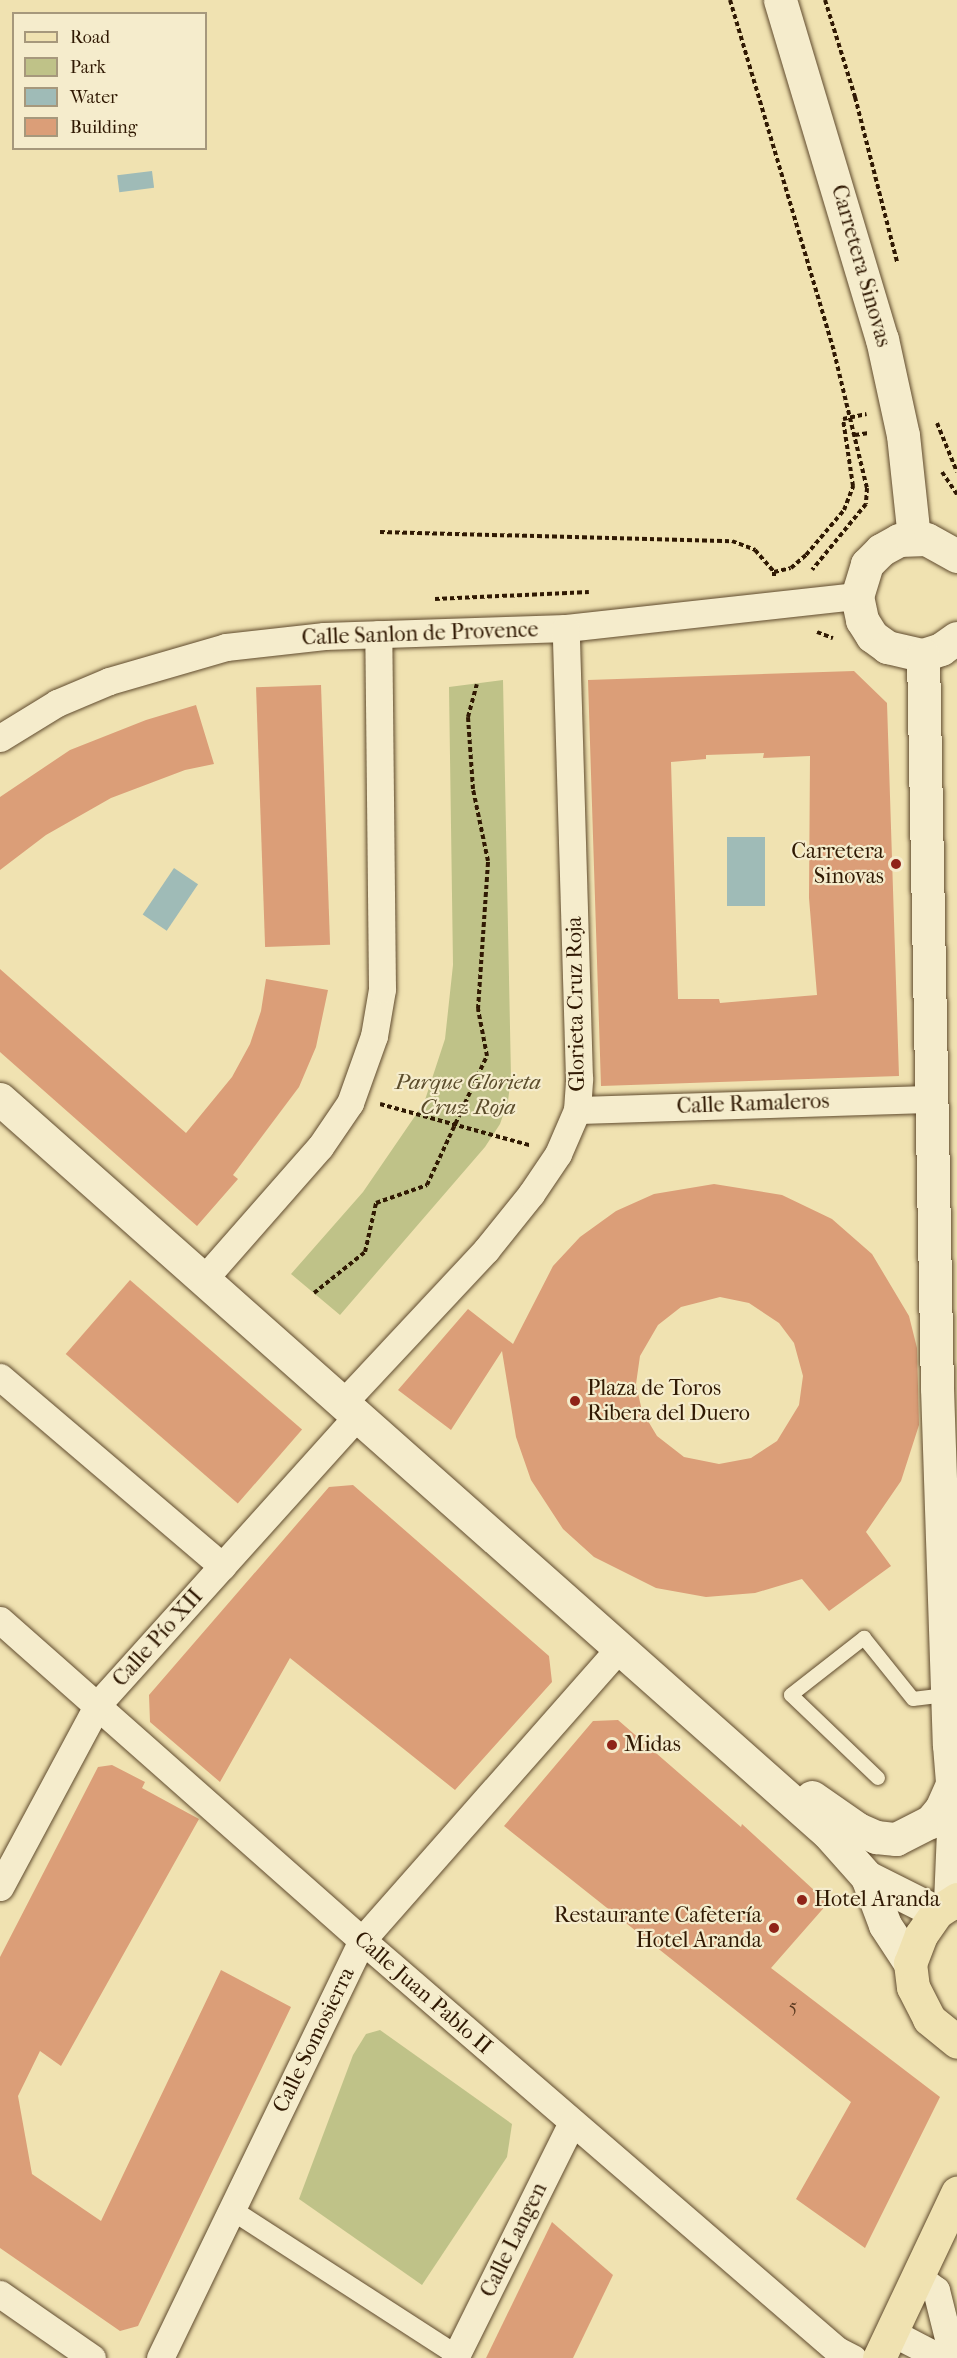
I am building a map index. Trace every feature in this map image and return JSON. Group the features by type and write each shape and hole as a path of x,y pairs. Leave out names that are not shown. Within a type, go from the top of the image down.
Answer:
{"main road":[{"name":"Carretera Sinovas","path":"780,0 882,339 903,435 914,538"},
{"path":"957,556 937,542 914,538 881,550 867,564 857,596 862,620 872,636 896,651 923,655 941,649 957,638"},
{"path":"910,1963 921,1935 948,1905 954,1801 948,1695 951,1614 947,1387 930,1099 923,655"},
{"path":"0,1099 618,1650 828,1833 867,1877 885,1925 910,1963 913,1987 929,2019 957,2042"},
{"path":"764,1775 822,1802 858,1829 876,1837 896,1839 930,1822 941,1809 954,1801"},
{"path":"867,1877 948,1905"},
{"path":"885,2345 957,2193"}],"street":[{"name":"Calle Sanlon de Provence","path":"0,738 57,703 164,662 226,647 378,634 566,628 857,596"},
{"name":"Glorieta Cruz Roja","path":"349,1410 531,1194 558,1154 577,1110 579,1077 566,628"},
{"path":"203,1280 289,1186 355,1092 374,1036 382,989 378,634"},
{"name":"Calle Ramaleros","path":"577,1110 930,1099"},
{"path":"0,1377 222,1566"},
{"name":"Calle Pío XII","path":"0,1887 98,1704 222,1566 349,1410"},
{"name":"Calle Juan Pablo II","path":"0,1620 98,1704 362,1941 837,2350 853,2358"},
{"name":"Calle Somosierra","path":"160,2358 362,1941 618,1650"},
{"name":"Calle Langen","path":"456,2357 572,2122"},
{"path":"232,2210 456,2357"},
{"path":"918,2277 936,2289 952,2358"},
{"path":"0,2294 92,2358"},
{"path":"885,2345 941,2358"}],"lane":[{"path":"878,1778 791,1695 864,1638 914,1699 948,1695"}],"path":[{"path":"730,0 834,352 867,488 866,504 808,573"},
{"path":"825,0 855,97 899,271"},
{"path":"380,532 732,541 755,550 774,572"},
{"path":"314,1293 364,1252 376,1203 427,1185 487,1056 478,1009 488,861 472,789 468,717 477,684"},
{"path":"355,1092 391,1109 541,1148"}],"green space":[{"name":"Parque Glorieta Cruz Roja","path":"503,680 511,1077 508,1101 500,1124 485,1147 340,1315 291,1274 363,1192 424,1103 445,1039 453,965 449,687"},
{"path":"380,2030 512,2124 507,2157 422,2285 299,2199 353,2055 366,2034"}],"water":[{"path":"152,171 154,188 119,192 117,175"},
{"path":"727,837 765,837 765,906 727,906"},
{"path":"174,868 198,884 167,931 143,914"}],"building":[{"path":"854,671 887,703 899,1076 601,1086 588,680","holes":["764,753 763,758 810,756 809,898 817,995 720,1003 719,999 678,999 671,762 706,759 706,755"]},
{"path":"321,685 330,945 265,947 256,687"},
{"path":"196,705 214,764 185,770 111,798 46,835 0,870 0,797 70,750 146,720"},
{"path":"0,969 186,1133 232,1077 250,1044 261,1011 266,979 328,990 316,1047 299,1087 233,1175 238,1179 197,1226 0,1052"},
{"name":"Plaza de Toros Ribera del Duero","path":"714,1184 782,1195 832,1219 872,1254 909,1316 917,1348 919,1425 901,1481 866,1532 891,1566 829,1611 802,1579 755,1593 706,1597 656,1588 594,1557 563,1529 531,1480 516,1437 502,1351 451,1430 398,1390 468,1309 513,1344 553,1266 580,1237 616,1211 654,1194","holes":["720,1297 749,1303 779,1323 794,1343 803,1376 799,1405 777,1441 751,1458 719,1464 684,1457 657,1436 642,1411 636,1384 640,1356 658,1325 681,1307"]},
{"path":"130,1280 302,1430 238,1504 66,1354"},
{"path":"353,1485 549,1656 552,1682 455,1790 290,1658 220,1782 150,1722 149,1695 329,1487"},
{"path":"618,1720 741,1827 742,1824 828,1903 771,1968 940,2097 865,2248 796,2199 851,2102 504,1826 593,1721"},
{"path":"112,1765 145,1782 142,1788 199,1819 61,2066 40,2051 18,2096 32,2174 101,2221 221,1970 291,2007 138,2326 120,2331 0,2248 0,1957 98,1767"},
{"path":"552,2222 613,2275 573,2358 486,2358"}],"place":[{"name":"Carretera Sinovas","path":"896,864"},
{"name":"Plaza de Toros Ribera del Duero","path":"575,1401"},
{"name":"Midas","path":"612,1745"},
{"name":"Hotel Aranda","path":"802,1900"},
{"name":"Restaurante Cafetería Hotel Aranda","path":"774,1928"}]}
